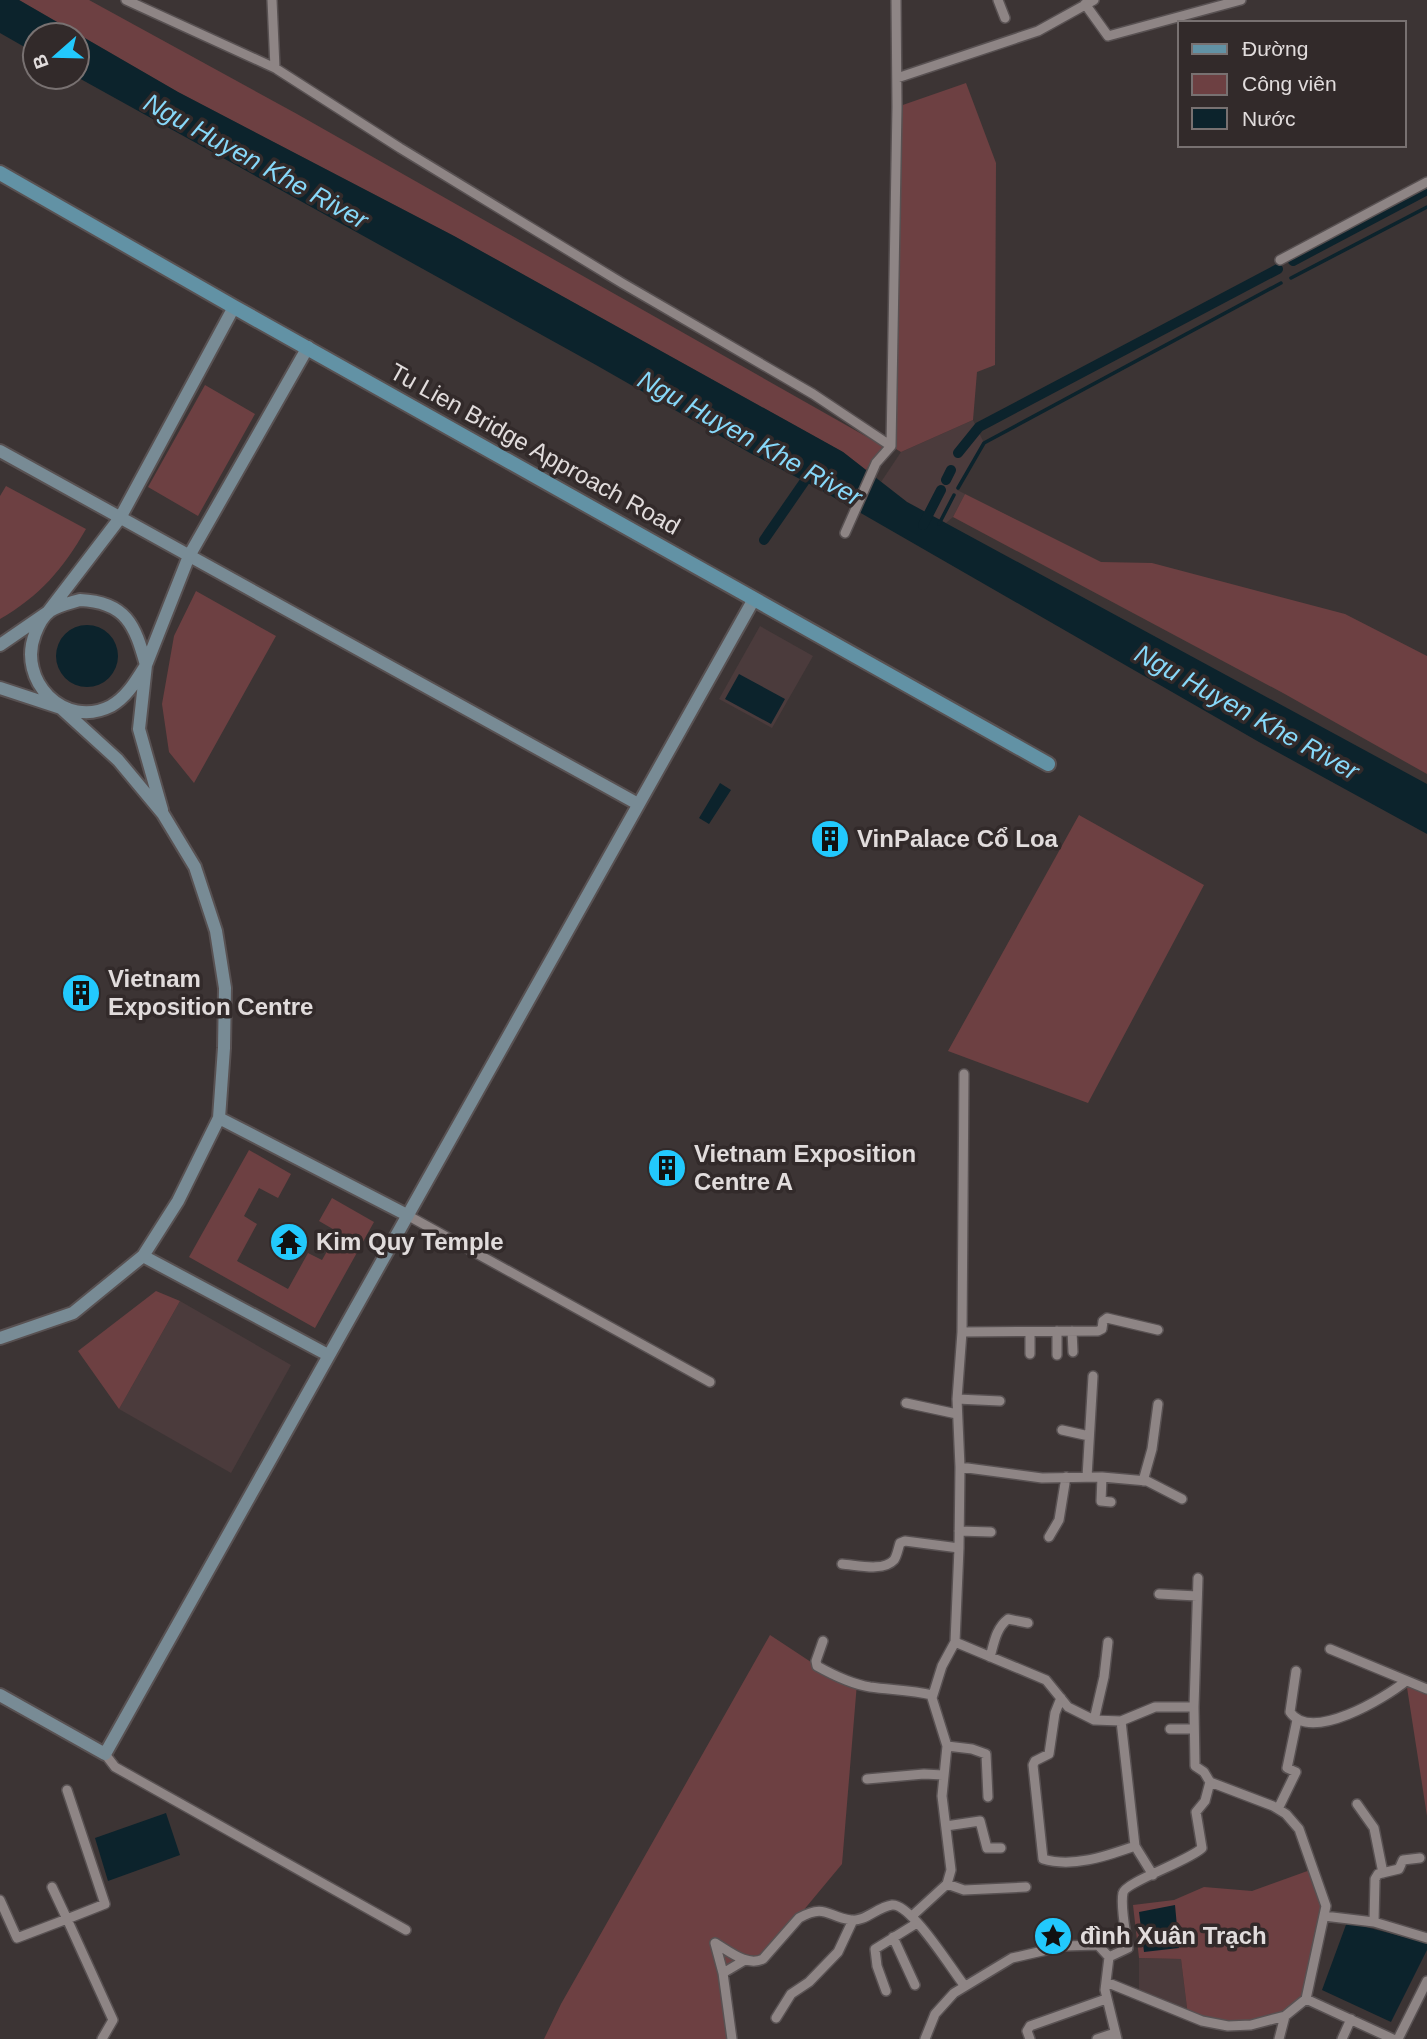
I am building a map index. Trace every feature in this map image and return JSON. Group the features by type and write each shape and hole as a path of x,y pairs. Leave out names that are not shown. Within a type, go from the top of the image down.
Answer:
{"main road":[{"name":"Tu Lien Bridge Approach Road","path":"0,173 1048,764"}],"street":[{"path":"126,0 275,68 621,283 813,394 891,446"},
{"path":"272,0 275,68"},
{"path":"845,533 876,463 891,446 897,0"},
{"path":"998,0 1005,18"},
{"path":"897,78 1038,31 1091,1 1108,36 1241,0"},
{"path":"1280,260 1427,182"},
{"path":"0,1338 73,1313 143,1256 178,1201 219,1118 225,988 216,931 195,867 163,814 118,760 44,692 35,677 31,660 32,643 48,612 120,517 234,307"},
{"path":"0,688 61,708 91,711 108,707 123,697 146,665 189,556 308,347"},
{"path":"0,451 638,804"},
{"path":"105,1754 754,599"},
{"path":"0,645 48,612 80,600 98,601 114,607 127,618 137,632 146,665 138,729 163,814"},
{"path":"886,1991 877,1966 875,1949 914,1919 947,1884 951,1870 942,1796 947,1746 932,1695 942,1665 955,1642 959,1548 957,1399 962,1332 964,1074"},
{"path":"219,1118 407,1215 710,1382"},
{"path":"143,1256 328,1355"},
{"path":"962,1332 1101,1331 1103,1321 1107,1318 1158,1331"},
{"path":"1057,1331 1057,1355"},
{"path":"1072,1331 1073,1352"},
{"path":"1030,1332 1030,1354"},
{"path":"1087,1477 1093,1376"},
{"path":"957,1399 1000,1401"},
{"path":"906,1403 957,1414"},
{"path":"1143,1480 1152,1449 1158,1404"},
{"path":"1062,1430 1089,1436"},
{"path":"960,1467 1041,1478 1102,1477 1143,1480 1182,1499"},
{"path":"1049,1537 1059,1520 1066,1477"},
{"path":"1102,1477 1101,1501 1111,1502"},
{"path":"959,1531 991,1532"},
{"path":"842,1564 881,1567 892,1562 900,1544 905,1541 959,1548"},
{"path":"1106,1982 1202,2021 1228,2026 1251,2025 1285,2016 1306,1999 1325,1906 1299,1829 1278,1809 1210,1782 1204,1772 1195,1766 1198,1578"},
{"path":"1159,1594 1197,1596"},
{"path":"990,1657 1002,1623 1008,1619 1028,1623"},
{"path":"823,1642 816,1661 817,1666 825,1670 869,1686 932,1695"},
{"path":"955,1642 1046,1680 1068,1707 1094,1720 1121,1721 1156,1707 1194,1707"},
{"path":"1094,1720 1104,1677 1108,1642"},
{"path":"1330,1649 1427,1689"},
{"path":"1296,1671 1290,1712 1297,1720 1307,1722 1346,1715 1370,1706 1406,1681"},
{"path":"0,1695 105,1754 115,1767 406,1930"},
{"path":"1060,1698 1049,1754 1035,1761 1033,1765 1043,1859 1056,1863 1086,1860 1135,1846"},
{"path":"1278,1809 1296,1772 1287,1768 1297,1720"},
{"path":"1121,1721 1135,1846 1153,1875"},
{"path":"1170,1729 1194,1728"},
{"path":"947,1746 972,1749 986,1755 988,1797"},
{"path":"867,1779 943,1775"},
{"path":"1109,1957 1128,1948 1122,1899 1125,1888 1202,1848 1196,1812 1205,1801 1210,1782"},
{"path":"0,1900 17,1938 105,1903 67,1790"},
{"path":"1357,1804 1374,1828 1383,1873"},
{"path":"946,1826 980,1821 988,1848 1001,1847"},
{"path":"1374,1922 1378,1874 1399,1870 1403,1860 1420,1858"},
{"path":"947,1884 964,1890 1026,1887"},
{"path":"52,1887 113,2020 102,2039"},
{"path":"732,2039 723,1973 715,1943 745,1960 757,1962 763,1959 799,1918 807,1914 826,1910 859,1920 893,1905 914,1919 964,1985"},
{"path":"1324,1916 1374,1922 1427,1938"},
{"path":"776,2018 791,1994 809,1982 838,1952 853,1920"},
{"path":"893,1937 915,1985"},
{"path":"925,2039 935,2014 943,2004 964,1985 1013,1958 1064,1946 1097,1945 1109,1957"},
{"path":"1097,2039 1116,2036 1106,1999 1109,1957"},
{"path":"723,1973 745,1960"},
{"path":"1306,1999 1383,2036 1395,2039 1427,1982"},
{"path":"1030,2039 1027,2031 1030,2026 1106,1999"},
{"path":"1279,2039 1285,2016"},
{"path":"1342,2039 1351,2019"}],"shaded area":[{"path":"973,420 984,443 957,490 965,494 953,517 946,523 907,502 881,482 901,452"},
{"path":"760,626 813,656 772,728 719,699"},
{"path":"180,1301 291,1365 231,1473 119,1409"},
{"path":"1139,1958 1181,1959 1188,2016 1139,1990"}],"green space":[{"path":"19,0 89,0 297,114 883,446 866,470 843,452 454,236 178,92 91,42 91,21 55,21"},
{"path":"966,83 996,163 995,365 977,372 973,420 901,452 891,446 897,107"},
{"path":"205,385 255,414 198,516 148,487"},
{"path":"6,486 86,529 68,557 39,591 0,619 0,496"},
{"path":"965,494 1101,562 1152,563 1345,614 1427,656 1427,774 1283,693 953,517"},
{"path":"196,591 276,636 194,783 169,752 162,704 174,636"},
{"path":"1079,815 1204,885 1088,1103 948,1051"},
{"path":"249,1150 291,1174 278,1198 259,1188 244,1216 257,1224 237,1261 288,1289 308,1253 322,1260 338,1232 319,1221 332,1198 374,1222 315,1328 189,1257"},
{"path":"156,1291 180,1301 119,1409 78,1351"},
{"path":"770,1635 817,1666 857,1683 842,1864 763,1959 745,1960 723,1971 732,2039 544,2039 561,2004"},
{"path":"1406,1681 1427,1689 1427,1816"},
{"path":"1313,1869 1326,1906 1306,1999 1285,2016 1228,2026 1188,2016 1181,1959 1139,1958 1133,1905 1174,1900 1204,1887 1252,1891"}],"water":[{"name":"Ngu Huyen Khe River","path":"0,0 19,0 55,21 21,21 21,45 0,33"},
{"name":"Ngu Huyen Khe River","path":"91,42 178,92 454,236 843,452 907,502 1427,784 1427,834 1259,742 819,489 91,85"},
{"path":"87,625 99,627 109,634 116,644 116,668 109,678 99,685 87,687 75,685 65,678 58,668 56,656 58,644 65,634 75,627"},
{"path":"739,674 785,699 771,724 725,699"},
{"path":"720,783 731,790 709,824 699,818"},
{"path":"166,1813 180,1855 108,1881 95,1838"},
{"path":"1175,1905 1179,1948 1144,1952 1139,1912"},
{"path":"1347,1922 1427,1943 1427,1950 1391,2022 1322,1990"}],"waterway":[{"path":"1293,261 1427,190"},
{"path":"1291,278 1427,207"},
{"path":"958,453 979,427 1278,269"},
{"path":"958,488 984,443 1281,283"},
{"path":"946,480 951,470"},
{"path":"764,540 811,472"},
{"path":"923,525 941,490"},
{"path":"939,524 954,495"}],"place":[{"name":"VinPalace Cổ Loa","path":"830,839"},
{"name":"Vietnam Exposition Centre","path":"81,993"},
{"name":"Vietnam Exposition Centre A","path":"667,1168"},
{"name":"Kim Quy Temple","path":"289,1242"},
{"name":"đình Xuân Trạch","path":"1053,1936"}]}
